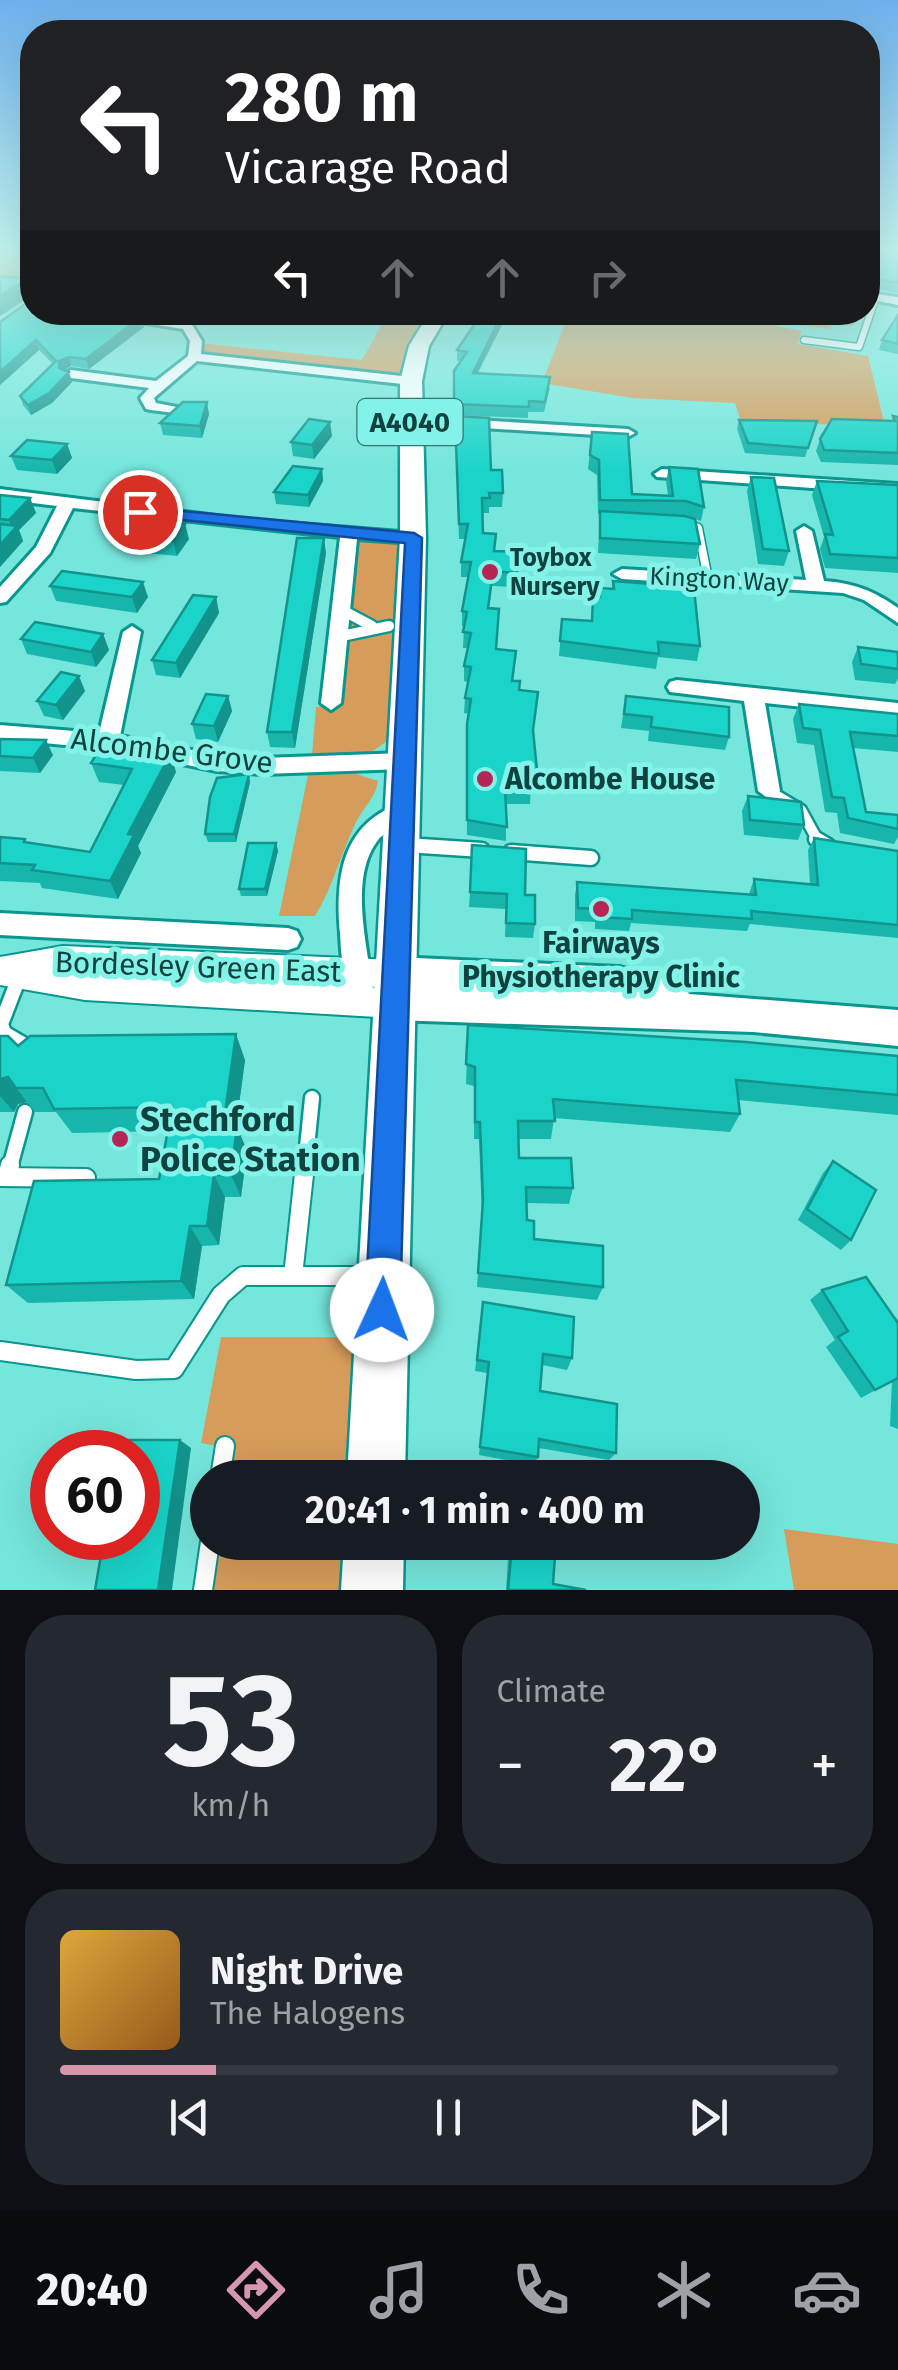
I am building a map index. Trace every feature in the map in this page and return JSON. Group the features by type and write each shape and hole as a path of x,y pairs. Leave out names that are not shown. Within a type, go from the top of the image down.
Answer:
{"main road":[{"name":"A4040","path":"377,1460 384,1276 382,983 402,828 414,538 411,381 420,346 432,325"},
{"name":"Bordesley Green East","path":"382,983 619,984 753,1014"},
{"name":"Bordesley Green East","path":"382,983 898,1028"},
{"path":"372,1590 373,1560"}],"street":[{"path":"187,325 196,341 194,357"},
{"path":"177,411 151,406 147,398 194,357 411,381"},
{"path":"71,374 158,385"},
{"path":"410,420 628,433"},
{"path":"662,474 898,488"},
{"path":"0,494 414,538"},
{"path":"0,598 44,549 67,502"},
{"name":"Kington Way","path":"804,531 816,586"},
{"path":"331,703 349,533"},
{"name":"Kington Way","path":"622,574 816,586 870,596 897,613"},
{"path":"108,741 132,632"},
{"path":"677,687 898,710"},
{"path":"753,695 769,792"},
{"name":"Alcombe Grove","path":"0,732 108,741 217,763 263,766 404,761"},
{"path":"382,983 347,904 358,852 384,817 402,828"},
{"name":"Bordesley Green East","path":"0,924 288,939"},
{"name":"Bordesley Green East","path":"7,970 63,960 382,983"},
{"name":"Bordesley Green East","path":"7,970 85,986 382,983"}],"lane":[{"path":"804,340 859,347 865,325"},
{"path":"667,522 698,528 708,579"},
{"path":"340,609 372,626"},
{"path":"337,636 372,626 389,626"},
{"path":"769,792 799,805 814,828 817,842 844,848"},
{"path":"402,828 591,858"},
{"path":"7,970 1,1024 4,1033 24,1042 38,1055 37,1061"},
{"path":"293,1276 312,1098"},
{"path":"25,1112 4,1177 86,1178"},
{"path":"0,1351 136,1370 174,1369 189,1355 226,1286 243,1276 384,1276"},
{"path":"223,1460 225,1446"},
{"path":"203,1590 207,1560"}],"shaded area":[{"path":"381,325 419,325 402,375 199,355 200,343 362,360"},
{"path":"564,325 776,325 802,331 797,344 868,356 885,426 741,422 735,403 632,398 542,383"},
{"path":"800,325 832,325 830,329"},
{"path":"354,538 400,541 390,739 370,753 312,755 316,707 342,704"},
{"path":"356,774 378,781 377,787 356,822 321,905 315,916 279,916 308,775"},
{"path":"221,1337 355,1337 347,1460 214,1460 216,1446 201,1443"},
{"path":"784,1529 898,1544 898,1590 794,1590"},
{"path":"202,1560 341,1560 340,1590 198,1590"}],"building":[{"path":"0,324 131,325 86,359 69,357 59,361 59,368 69,372 49,393 28,405 20,396 56,361 36,340 0,372"},
{"path":"892,324 898,324 898,344 882,340"},
{"path":"474,325 497,325 473,373 550,377 545,402 529,401 529,407 454,404 454,371 467,352 457,350"},
{"path":"183,402 207,402 200,426 160,423"},
{"path":"455,416 489,418 491,470 502,470 503,493 489,493 490,498 482,498 483,533 496,534 494,551 520,552 517,573 493,571 488,608 499,609 496,649 516,651 512,681 520,681 519,690 538,692 533,730 537,770 530,770 532,789 505,789 507,827 467,820 467,724 471,699 465,698 471,667 464,666 471,633 463,632 467,612 462,611 471,562 461,562 468,524 459,524"},
{"path":"893,416 898,417 898,453 824,450 820,439 832,419 895,421"},
{"path":"309,419 330,422 312,445 291,442"},
{"path":"739,420 817,421 808,448 748,443"},
{"path":"592,432 628,434 632,494 673,496 669,467 698,469 704,507 686,501 600,500 599,460 590,455"},
{"path":"27,440 67,444 52,460 11,456"},
{"path":"293,466 322,469 308,495 274,492"},
{"path":"751,477 774,478 789,551 763,549"},
{"path":"817,481 898,485 898,558 830,554 825,534 833,535"},
{"path":"0,495 30,498 9,520 0,519"},
{"path":"600,511 695,519 700,544 600,538"},
{"path":"155,521 185,524 173,541 142,538"},
{"path":"0,524 17,526 0,545"},
{"path":"297,538 324,538 292,732 267,732"},
{"path":"62,571 143,582 132,597 50,586"},
{"path":"664,577 693,579 700,646 658,642 659,654 560,641 562,619 592,621 593,597 600,597 600,588 614,589 613,581 664,585"},
{"path":"193,595 216,597 176,663 152,660"},
{"path":"35,622 103,634 91,652 21,639"},
{"path":"858,647 898,652 898,669 861,664"},
{"path":"61,672 79,676 56,705 37,701"},
{"path":"206,694 228,696 214,726 192,724"},
{"path":"626,696 729,707 729,737 651,727 652,717 624,714"},
{"path":"799,704 898,714 898,736 850,732 866,812 898,815 898,829 848,818 844,798 832,797 820,730 803,728"},
{"path":"0,739 46,740 33,758 0,756"},
{"path":"102,745 171,753 128,834 134,835 110,881 32,870 35,865 0,863 0,837 90,852 132,769 91,763"},
{"path":"249,774 234,834 205,834 217,778"},
{"path":"748,796 801,802 804,825 750,820"},
{"path":"814,838 898,851 898,925 751,911 752,919 632,910 632,919 598,917 597,909 578,908 577,882 756,895 754,879 818,885"},
{"path":"248,843 276,843 265,889 239,889"},
{"path":"472,845 526,849 525,895 535,895 535,924 506,923 507,894 470,892"},
{"path":"468,1025 746,1042 898,1056 898,1095 736,1080 740,1114 553,1099 555,1121 518,1121 519,1158 571,1158 573,1188 526,1187 527,1220 534,1221 534,1239 603,1246 603,1287 478,1273 483,1200 480,1122 475,1122 475,1067 466,1064"},
{"path":"236,1034 223,1127 237,1127 231,1175 214,1175 207,1226 190,1226 181,1281 6,1285 34,1181 159,1179 172,1107 54,1109 43,1088 16,1088 8,1077 0,1079 0,1036 8,1036 18,1046 30,1036"},
{"path":"833,1161 876,1190 851,1240 807,1209"},
{"path":"866,1277 898,1323 898,1378 875,1390 838,1337 848,1331 822,1290"},
{"path":"483,1302 574,1317 572,1358 543,1354 540,1391 617,1404 616,1453 539,1439 538,1457 480,1447 489,1362 477,1360"},
{"path":"160,1440 180,1440 158,1590 95,1590 100,1560 160,1560"},
{"path":"511,1560 555,1560 553,1584 586,1590 508,1590"}],"place":[{"name":"Toybox Nursery","path":"490,572"},
{"name":"Alcombe House","path":"485,779"},
{"name":"Fairways Physiotherapy Clinic","path":"601,909"},
{"name":"Stechford Police Station","path":"120,1139"}],"route":[{"path":"140,512 414,538 382,1310"}]}
